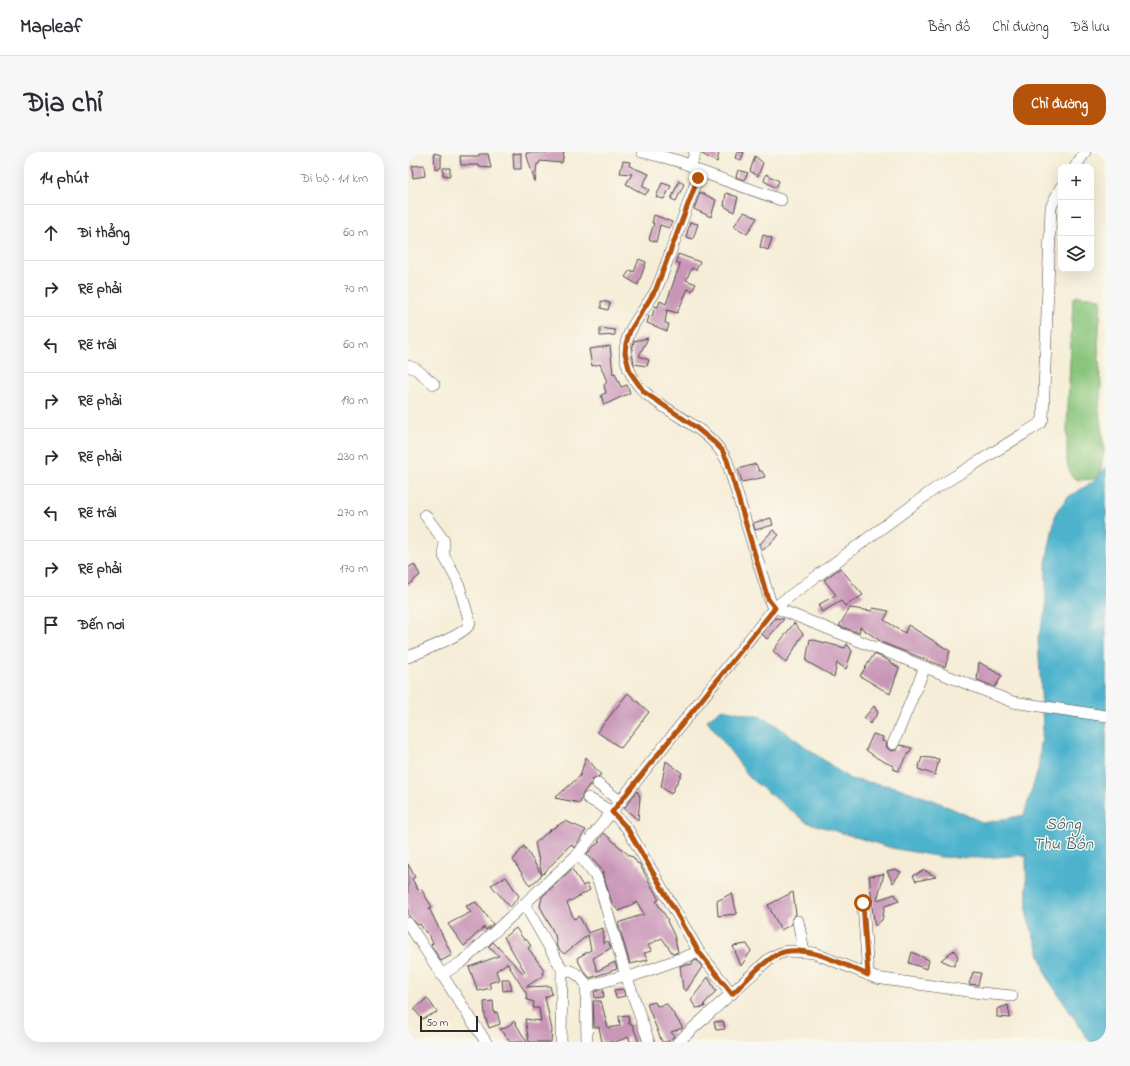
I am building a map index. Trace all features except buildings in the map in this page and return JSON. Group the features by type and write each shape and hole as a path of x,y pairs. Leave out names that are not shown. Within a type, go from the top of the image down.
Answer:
{"street":[{"path":"642,152 693,168 781,200"},
{"path":"695,152 693,168 698,174 695,185 656,289 630,331 626,343 625,353 630,372 644,392 694,426 722,450 727,460 768,599 775,608 1013,702 1036,707 1106,716"},
{"path":"1077,164 1085,152"},
{"path":"441,974 462,962 525,905 578,854 775,608 936,488 1041,423 1043,418 1051,208 1058,193"},
{"path":"408,366 416,369 434,384"},
{"path":"408,657 436,646 466,630 470,623 458,582 444,556 444,541 425,515"},
{"path":"893,744 925,667"},
{"path":"598,784 621,802"},
{"path":"588,798 612,812 630,833 699,952 732,994"},
{"path":"578,854 595,875 599,883 649,1042"},
{"path":"863,903 868,975"},
{"path":"525,905 562,969 561,1042"},
{"path":"798,921 804,952"},
{"path":"408,923 486,1042"},
{"path":"678,1042 769,959 787,951 814,953 876,978 1012,996"},
{"path":"587,1042 585,992 588,987 627,976 699,952"},
{"path":"562,969 572,970 578,974 588,987"}],"green space":[{"path":"1077,296 1100,298 1101,301 1098,346 1101,385 1099,409 1104,450 1100,473 1093,479 1078,480 1071,476 1067,462 1067,427 1073,299"}],"water":[{"name":"Sông Thu Bồn","path":"1106,466 1106,1042 1090,1042 1048,979 1027,916 1026,855 980,858 941,857 892,848 806,822 751,779 707,720 722,709 766,718 850,779 896,787 933,800 984,823 1024,815 1038,770 1043,727 1038,638 1046,609 1046,563 1056,512 1068,497 1093,482"}],"route":[{"path":"698,178 656,289 630,331 626,343 625,353 630,372 637,385 644,392 658,403 694,426 722,450 727,460 768,599 775,608 612,812 627,828 699,952 732,994 769,959 787,951 814,953 868,975 863,903"}]}
